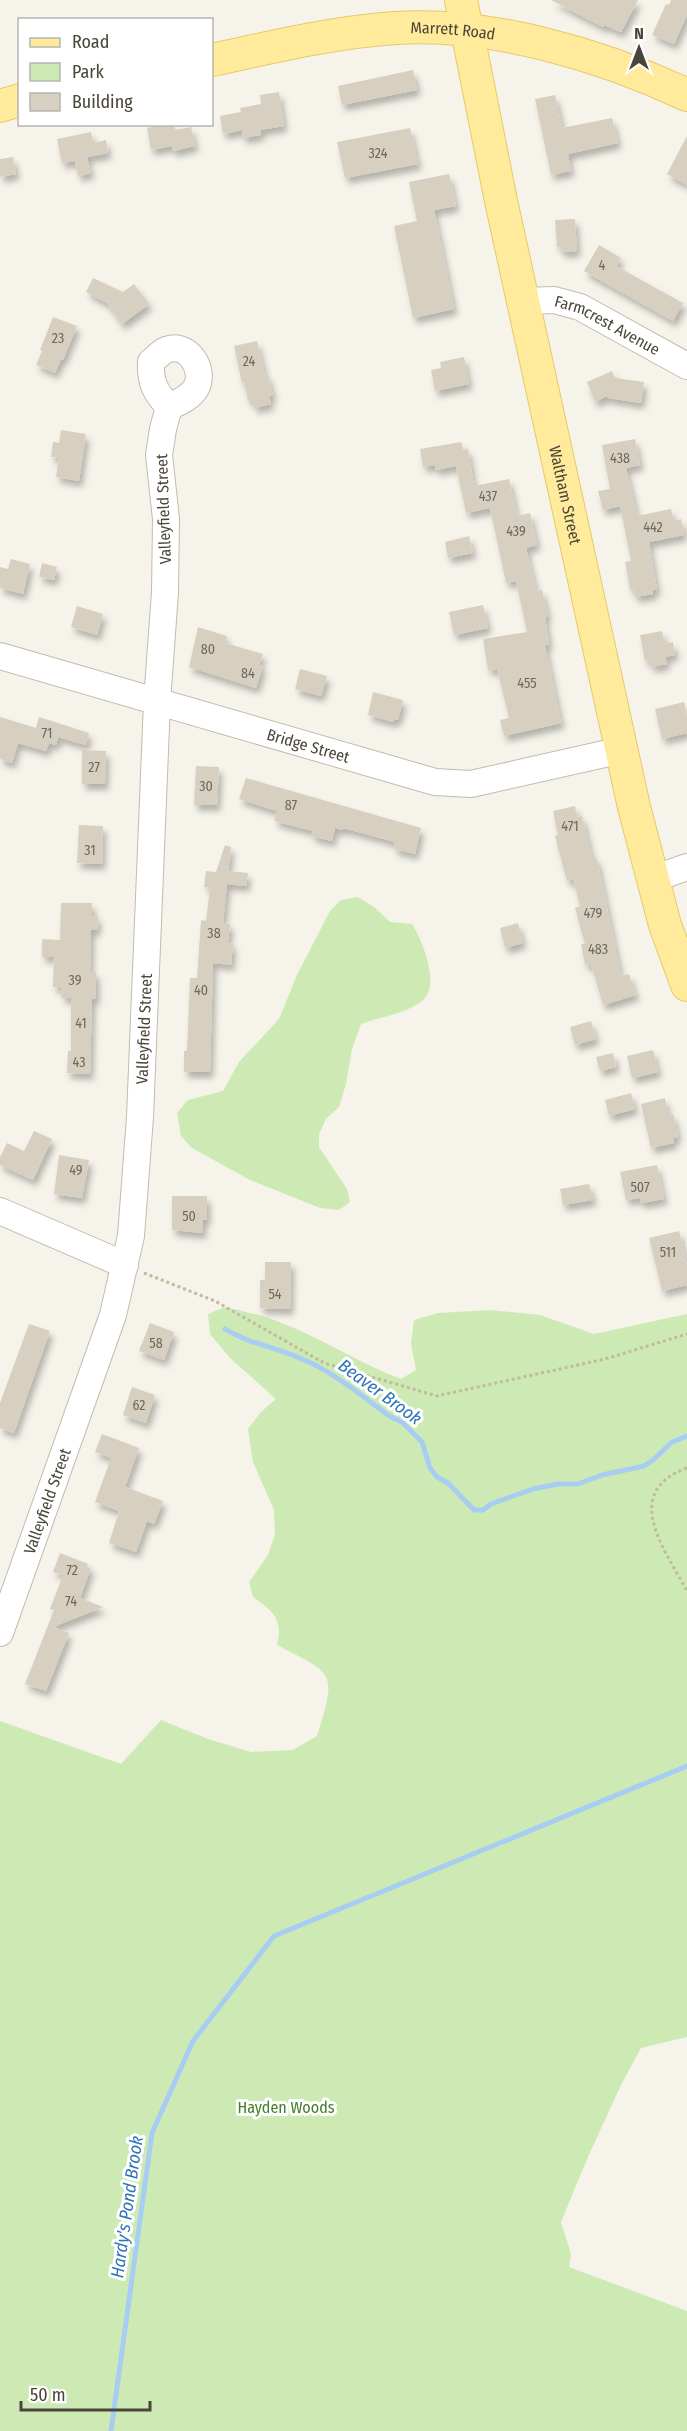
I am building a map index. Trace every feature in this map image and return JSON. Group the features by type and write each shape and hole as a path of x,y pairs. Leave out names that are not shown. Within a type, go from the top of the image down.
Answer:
{"main road":[{"name":"Marrett Road","path":"213,60 364,31 413,27 463,15 583,54 687,95"},
{"name":"Waltham Street","path":"463,15 523,301 622,750 665,925 687,985"},
{"path":"0,106 18,101"}],"street":[{"name":"Farmcrest Avenue","path":"523,301 554,300 580,307 687,366"},
{"name":"Valleyfield Street","path":"0,1633 113,1315 131,1236 140,1117 157,702 165,592 166,519 159,454 169,407"},
{"name":"Bridge Street","path":"0,656 435,782 471,783 622,750"},
{"path":"653,879 687,867"},
{"path":"0,1211 125,1265"}],"path":[{"path":"125,1265 215,1301 324,1363 437,1396 605,1359 687,1334"},
{"path":"687,1468 662,1481 654,1494 651,1509 656,1533 687,1591"}],"green space":[{"path":"358,897 374,907 390,922 412,924 425,952 430,985 422,1001 415,1005 361,1024 352,1049 346,1084 339,1107 326,1119 319,1134 319,1147 347,1189 350,1202 339,1210 320,1208 250,1180 192,1148 181,1136 177,1113 188,1100 223,1091 239,1062 279,1019 297,975 330,911 341,900"},
{"name":"Hayden Woods","path":"225,1307 291,1326 401,1379 416,1370 411,1344 414,1320 438,1313 490,1310 540,1315 594,1334 687,1314 687,2037 641,2048 621,2085 561,2222 571,2254 569,2267 687,2311 687,2431 0,2431 0,1721 121,1764 161,1720 208,1739 251,1752 293,1750 317,1736 327,1699 326,1677 320,1670 277,1645 278,1622 266,1607 253,1597 249,1582 268,1555 275,1534 274,1510 253,1462 248,1429 261,1412 276,1399 230,1358 210,1334 208,1314"}],"building":[{"path":"551,0 638,0 621,32 604,25 603,27"},
{"path":"671,0 687,0 687,15 674,44 652,35 666,4 669,5"},
{"path":"413,70 417,90 342,105 338,86"},
{"path":"279,92 284,126 260,130 261,135 243,138 242,130 223,134 220,116 241,112 240,108 261,104 260,95"},
{"path":"555,95 562,128 612,118 618,143 568,154 571,171 551,175 535,99"},
{"path":"174,126 175,130 191,127 195,146 173,151 172,146 151,150 147,128"},
{"path":"410,128 418,164 345,178 337,142"},
{"path":"91,132 93,143 106,140 108,153 87,157 91,173 78,176 75,161 62,163 57,139"},
{"path":"687,136 687,185 667,174"},
{"path":"13,157 16,174 0,177 0,159"},
{"path":"449,174 456,206 434,210 454,309 413,318 394,226 417,221 409,182"},
{"path":"575,219 577,251 562,252 561,247 557,247 555,220"},
{"path":"599,245 621,258 616,266 683,303 673,321 584,271"},
{"path":"93,278 123,292 134,284 149,304 122,324 107,303 86,292"},
{"path":"53,317 77,326 55,373 36,365"},
{"path":"257,341 265,376 268,375 273,396 269,396 271,404 254,408 253,400 248,401 244,382 242,383 234,346"},
{"path":"464,357 469,384 435,391 431,370 441,368 440,362"},
{"path":"612,371 615,378 644,382 641,403 607,396 595,402 587,382"},
{"path":"61,430 86,434 79,481 56,477 59,458 51,457 53,442 59,443"},
{"path":"635,439 640,465 626,468 637,516 671,509 674,521 681,519 684,535 649,542 657,590 653,590 653,594 635,597 634,589 630,590 625,562 631,561 620,506 603,510 598,491 610,489 602,445"},
{"path":"461,442 463,450 468,449 474,486 509,479 517,516 530,513 537,545 526,548 536,591 542,590 548,616 545,617 549,644 546,645 546,650 561,723 504,736 500,720 509,718 497,669 488,670 483,639 527,632 516,581 506,583 490,508 466,513 456,466 436,470 435,465 423,467 420,449"},
{"path":"469,536 473,553 448,558 445,542"},
{"path":"11,559 30,564 23,594 0,588 0,567 8,569"},
{"path":"42,563 57,567 54,580 39,577"},
{"path":"483,605 488,628 454,635 449,612"},
{"path":"77,606 103,614 97,635 71,627"},
{"path":"198,627 227,636 225,643 263,654 259,665 263,666 256,688 189,667"},
{"path":"662,631 665,644 673,642 675,655 665,657 667,664 651,667 650,660 645,661 640,635"},
{"path":"300,669 327,676 321,696 295,689"},
{"path":"373,692 403,700 398,720 394,719 393,722 368,715"},
{"path":"684,702 687,733 662,739 655,709"},
{"path":"0,717 36,728 39,717 89,733 86,745 58,737 56,745 49,743 46,751 18,743 12,763 0,759"},
{"path":"82,750 106,751 105,784 82,784"},
{"path":"196,766 219,767 217,805 194,805"},
{"path":"246,778 421,828 415,854 394,849 395,842 343,828 343,830 335,828 332,841 311,836 313,831 274,821 277,811 239,799"},
{"path":"575,806 577,817 582,816 592,858 596,857 621,976 629,974 636,995 603,1005 591,964 585,965 581,944 585,944 575,908 580,906 573,879 567,881 555,836 558,835 553,811"},
{"path":"79,825 103,826 102,864 77,863"},
{"path":"225,845 231,847 228,871 248,873 246,886 227,884 223,923 230,924 228,943 233,944 231,965 213,963 210,1072 184,1072 190,978 197,978 201,920 206,921 210,888 204,887 206,871 216,872"},
{"path":"61,903 92,903 92,916 98,916 97,930 91,930 90,972 96,972 96,999 92,999 90,1074 67,1073 68,1051 71,1051 71,998 61,998 62,988 53,987 54,957 42,957 42,939 60,940"},
{"path":"518,923 523,943 505,948 500,928"},
{"path":"591,1021 596,1039 575,1045 570,1027"},
{"path":"653,1050 658,1072 632,1078 627,1056"},
{"path":"613,1053 616,1067 600,1071 596,1057"},
{"path":"631,1093 635,1109 609,1116 605,1100"},
{"path":"665,1098 668,1115 673,1114 678,1137 673,1138 674,1143 651,1148 641,1104"},
{"path":"34,1131 52,1139 33,1180 0,1165 0,1157 7,1143 24,1151"},
{"path":"59,1155 89,1160 82,1198 54,1194"},
{"path":"657,1165 664,1199 641,1203 640,1198 626,1200 620,1172"},
{"path":"589,1184 593,1200 563,1205 560,1189"},
{"path":"172,1196 207,1196 207,1220 203,1220 203,1233 172,1230"},
{"path":"679,1231 687,1266 687,1285 662,1291 649,1238"},
{"path":"265,1262 291,1262 290,1309 260,1308 260,1280 265,1280"},
{"path":"150,1323 174,1332 164,1360 139,1351"},
{"path":"29,1324 50,1331 14,1433 0,1428 0,1403"},
{"path":"132,1387 155,1395 146,1423 123,1415"},
{"path":"102,1434 139,1448 125,1487 163,1501 154,1524 147,1521 136,1552 109,1543 119,1511 95,1502 111,1458 95,1452"},
{"path":"60,1553 88,1564 87,1567 91,1568 80,1598 103,1607 53,1627 69,1633 46,1691 25,1684 54,1610 50,1609 63,1575 53,1572"}],"waterway":[{"name":"Beaver Brook","path":"225,1329 314,1364 348,1385 391,1417 402,1422 422,1442 430,1468 437,1477 448,1483 474,1510 483,1510 491,1504 533,1489 558,1484 578,1484 602,1475 644,1466 672,1442 687,1436"},
{"name":"Hardy's Pond Brook","path":"111,2431 152,2133 193,2041 274,1936 687,1766"}]}
